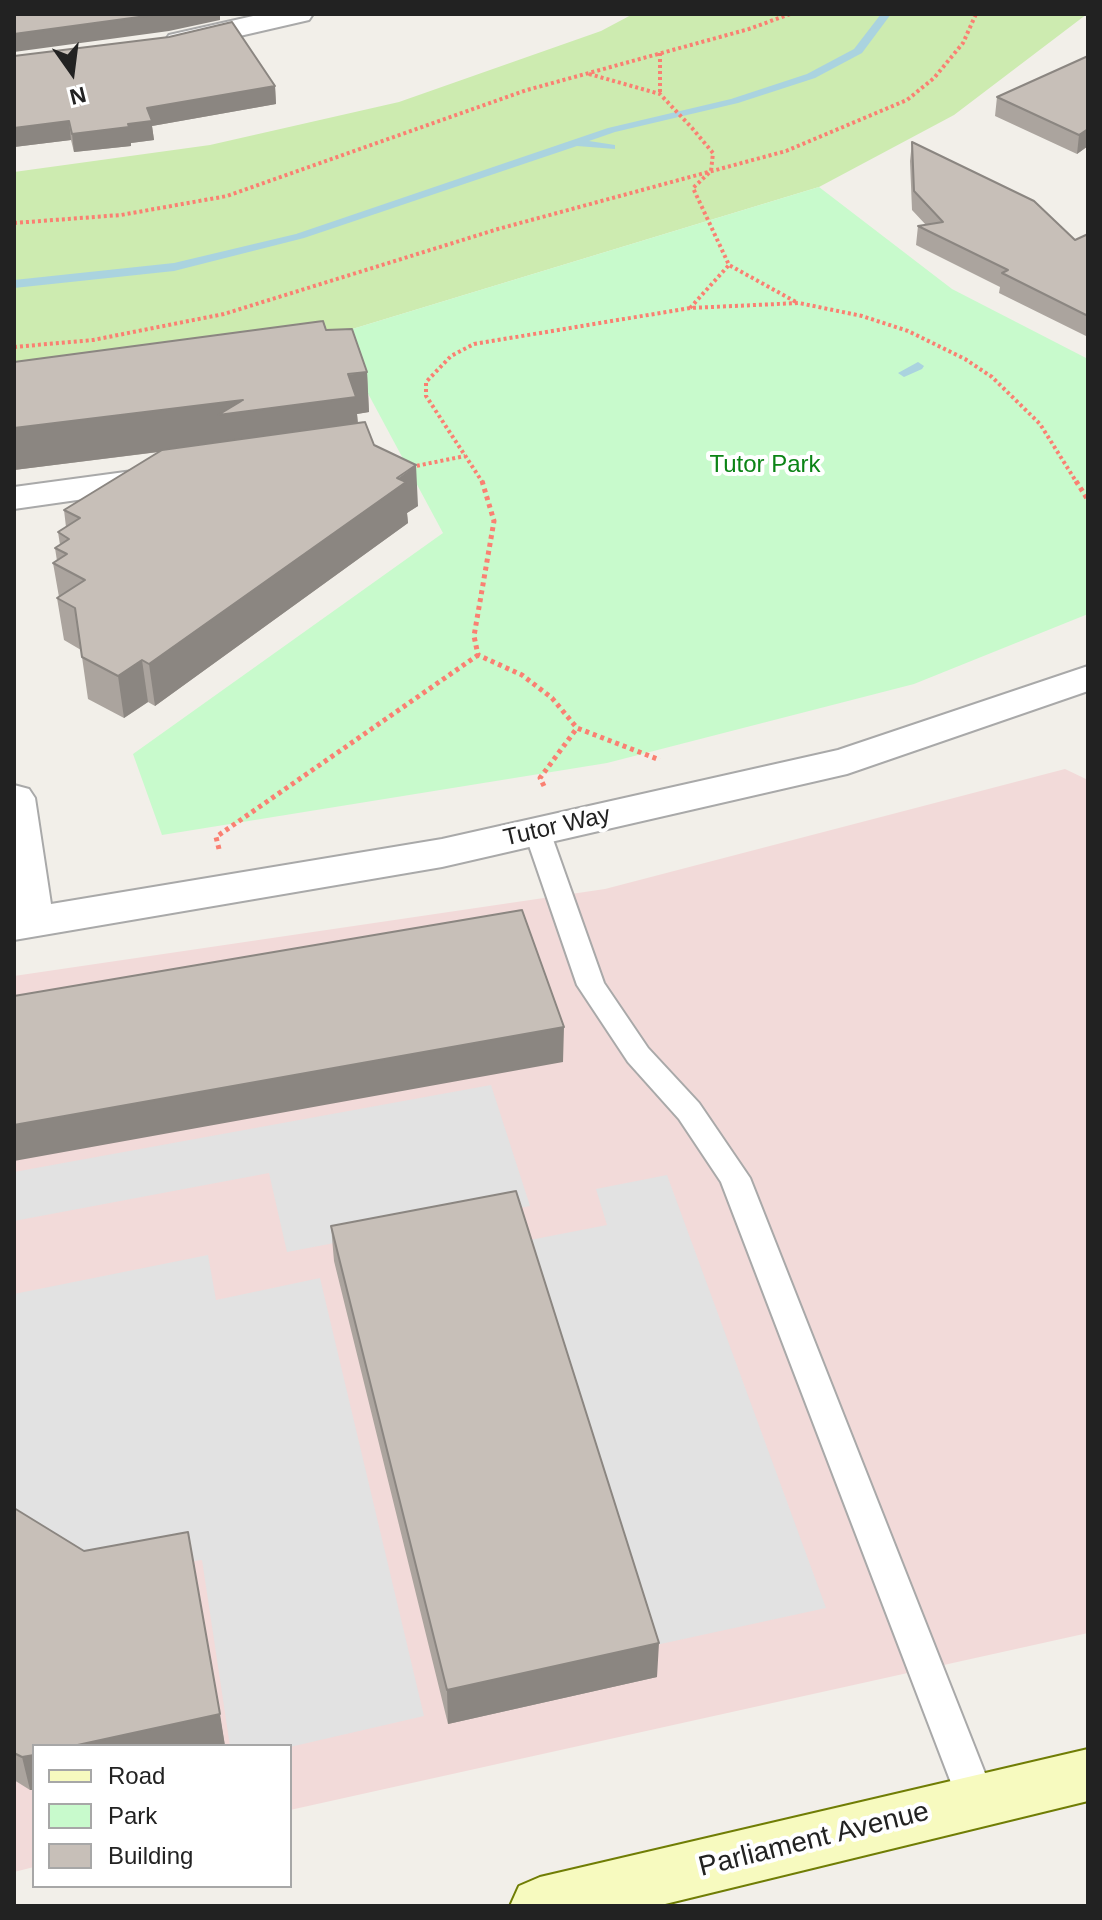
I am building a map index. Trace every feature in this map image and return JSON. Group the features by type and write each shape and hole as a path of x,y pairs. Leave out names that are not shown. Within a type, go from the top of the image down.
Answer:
{"main road":[{"name":"Parliament Avenue","path":"540,1906 1088,1775"}],"street":[{"path":"155,45 299,14"},
{"path":"14,498 200,473"},
{"name":"Tutor Way","path":"23,923 442,853 722,790 847,761 1088,678"},
{"path":"14,798 23,923"}],"lane":[{"path":"550,828 591,985 638,1055 689,1111 735,1178 977,1801"}],"path":[{"path":"14,223 121,215 227,196 316,167 444,118 790,14"},
{"path":"14,347 93,340 224,314 498,229 786,151 907,100 934,78 963,43 976,14"},
{"path":"660,53 660,94"},
{"path":"588,73 660,94 692,128 713,153 711,171 693,188 729,265 799,303"},
{"path":"690,308 729,265"},
{"path":"478,655 474,636 494,521 489,496 478,472 426,396 426,382 451,356 474,344 690,308 799,303 862,316 908,331 983,371 1015,395 1040,424 1088,500"},
{"path":"403,468 465,456"},
{"path":"478,655 522,675 552,698 577,728 652,756 722,790"},
{"path":"228,889 216,837 478,655"},
{"path":"550,828 540,778 577,728"}],"shaded area":[{"path":"1065,769 1088,780 1088,1633 292,1810 292,1744 32,1744 32,1868 14,1872 14,976 605,889"},
{"path":"491,1085 530,1206 287,1252 269,1173 14,1221 14,1172"},
{"path":"667,1175 826,1608 656,1645 530,1240 607,1225 596,1189"},
{"path":"208,1255 216,1300 320,1278 424,1716 292,1747 292,1744 230,1744 202,1560 98,1573 14,1523 14,1294"}],"green space":[{"path":"633,14 1087,14 954,115 819,187 336,334 14,383 14,172 210,145 399,102 601,31"},
{"name":"Tutor Park","path":"819,187 952,289 1088,359 1088,614 914,684 607,763 162,835 133,754 443,533 336,334"}],"building":[{"path":"14,14 161,14 14,34"},
{"path":"232,22 275,86 147,108 152,121 128,124 129,127 72,134 69,121 14,128 14,56 169,37"},
{"path":"1088,56 1088,129 1079,135 997,97"},
{"path":"912,142 1034,201 1075,240 1088,234 1088,316 1002,273 1008,270 918,226 943,222 914,191"},
{"path":"323,321 326,330 352,329 367,372 348,374 356,397 218,415 243,400 14,428 14,362"},
{"path":"365,422 374,445 416,465 397,478 406,482 149,664 142,660 118,676 82,657 75,608 57,598 85,580 53,563 67,554 55,548 69,539 58,532 80,518 64,510 162,450"},
{"path":"522,910 564,1027 14,1125 14,996"},
{"path":"516,1191 659,1643 447,1690 331,1226"},
{"path":"14,1508 84,1551 188,1532 220,1714 82,1744 32,1744 32,1755 22,1757 14,1753"}],"waterway":[{"path":"14,284 174,267 300,236 612,130 734,101 811,76 858,51 886,14"},
{"path":"581,144 611,147"},
{"path":"904,373 918,366"}]}
